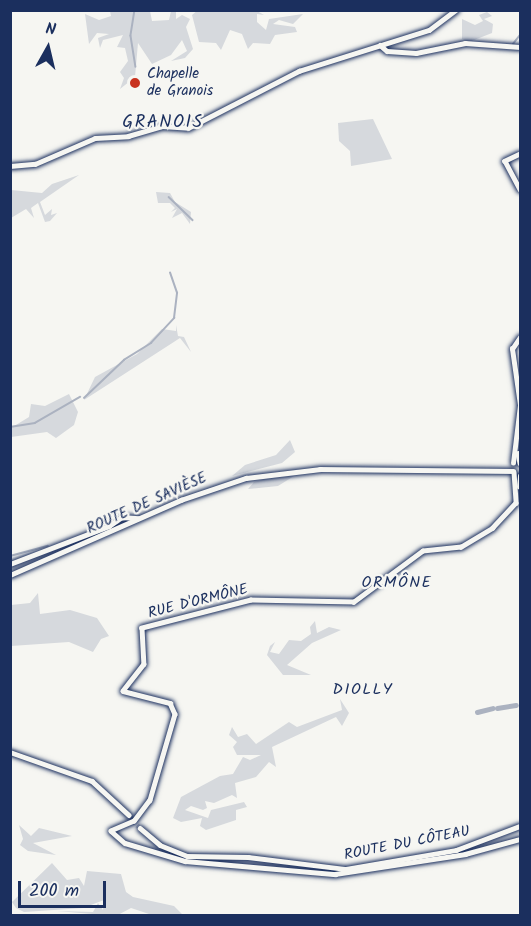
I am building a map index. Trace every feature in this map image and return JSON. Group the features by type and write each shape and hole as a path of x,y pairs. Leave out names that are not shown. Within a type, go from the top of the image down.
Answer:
{"street":[{"path":"10,166 33,165 86,141 162,126 188,128 299,71 429,30 456,10"},
{"path":"380,45 407,53 465,43 520,48"},
{"path":"520,154 505,161 520,189"},
{"path":"494,471 520,463 518,447 520,392 512,351 520,337"},
{"path":"517,475 512,464 518,447"},
{"name":"ROUTE DE SAVIÈSE","path":"10,575 214,487 281,472 494,471 517,475 520,471"},
{"name":"RUE D'ORMÔNE","path":"259,866 180,860 125,843 111,833 112,826 134,821 150,800 175,714 170,703 123,691 144,663 140,630 248,600 345,604 423,551 459,548 485,534 512,510 518,499 517,475"},
{"path":"10,564 109,526 122,517 140,518"},
{"path":"122,517 128,519 127,525"},
{"path":"10,752 92,781 129,815"},
{"name":"ROUTE DU CÔTEAU","path":"259,859 338,869 364,868 464,848 520,826"},
{"path":"140,828 160,844 183,855 259,859 259,866 352,874 465,854 520,839"}],"shaded area":[{"path":"198,10 257,11 264,15 257,14 257,22 266,30 269,19 303,14 293,24 279,20 273,24 295,27 297,32 275,35 270,44 253,43 248,49 242,34 230,30 221,50 216,43 199,42 192,15"},
{"path":"110,11 150,11 152,21 169,20 171,11 176,11 176,19 182,15 190,19 186,27 193,49 185,58 171,61 187,51 182,40 171,55 152,64 138,43 135,77 120,89 124,78 120,72 128,61 125,48 117,47 123,35 103,40 100,48 98,38 109,34 97,33 89,44 85,14 99,20 111,16"},
{"path":"487,12 492,16 484,19 493,24 492,33 469,42 462,39 462,19 475,25 483,21 479,15"},
{"path":"373,119 392,159 351,166 350,151 339,141 338,123"},
{"path":"79,175 40,202 45,215 52,209 51,215 57,213 50,221 45,222 38,203 31,208 34,218 26,209 11,218 11,190 42,193 52,184"},
{"path":"156,192 170,193 175,202 191,212 190,224 182,213 172,218 177,209 171,212 175,208 170,203 158,203"},
{"path":"176,325 178,336 184,337 191,352 180,338 84,400 95,377 137,354 162,329 176,331"},
{"path":"69,394 78,412 74,425 56,438 47,432 11,437 11,428 29,417 31,404 45,406"},
{"path":"290,440 295,452 282,463 232,476 245,465 276,455"},
{"path":"279,475 294,476 278,486 248,489 254,482"},
{"path":"38,593 40,614 70,610 97,618 109,636 101,639 93,652 69,642 11,646 11,605 30,603"},
{"path":"315,621 317,633 329,627 341,630 312,643 287,665 311,675 283,675 267,655 270,646 275,642 270,652 279,654 289,640 301,641 311,634 310,627"},
{"path":"340,699 349,713 342,726 336,717 272,747 276,767 269,762 256,777 235,783 237,798 232,795 214,803 205,801 207,808 203,810 191,806 185,810 208,818 211,810 244,802 247,807 236,810 236,820 206,830 200,826 202,818 181,822 173,818 181,797 220,776 233,774 243,757 250,760 261,755 237,755 233,747 237,742 229,735 232,727 238,737 247,734 256,744 289,722 297,727 342,710"},
{"path":"19,825 31,836 39,828 72,836 33,843 56,855 28,851 20,845 23,839"},
{"path":"52,863 67,880 79,878 84,886 87,871 121,874 126,892 133,897 174,906 183,915 152,915 131,908 116,916 57,911 93,912 98,903 103,910 104,900 83,908 24,912 16,908 12,902"}],"waterway":[{"path":"135,10 131,36 136,67"},
{"path":"513,44 520,35"},
{"path":"169,197 193,220"},
{"path":"84,398 124,360 151,343 174,318 177,293 170,273"},
{"path":"10,427 35,423 80,397"},
{"path":"10,556 48,546"},
{"path":"497,708 516,705"},
{"path":"477,712 493,708"}],"tunnel":[{"path":"129,815 140,828"}],"place":[{"name":"Chapelle de Granois","path":"135,83"}],"district":[{"name":"GRANOIS","path":"163,123"},
{"name":"ORMÔNE","path":"397,583"},
{"name":"DIOLLY","path":"363,690"}]}
